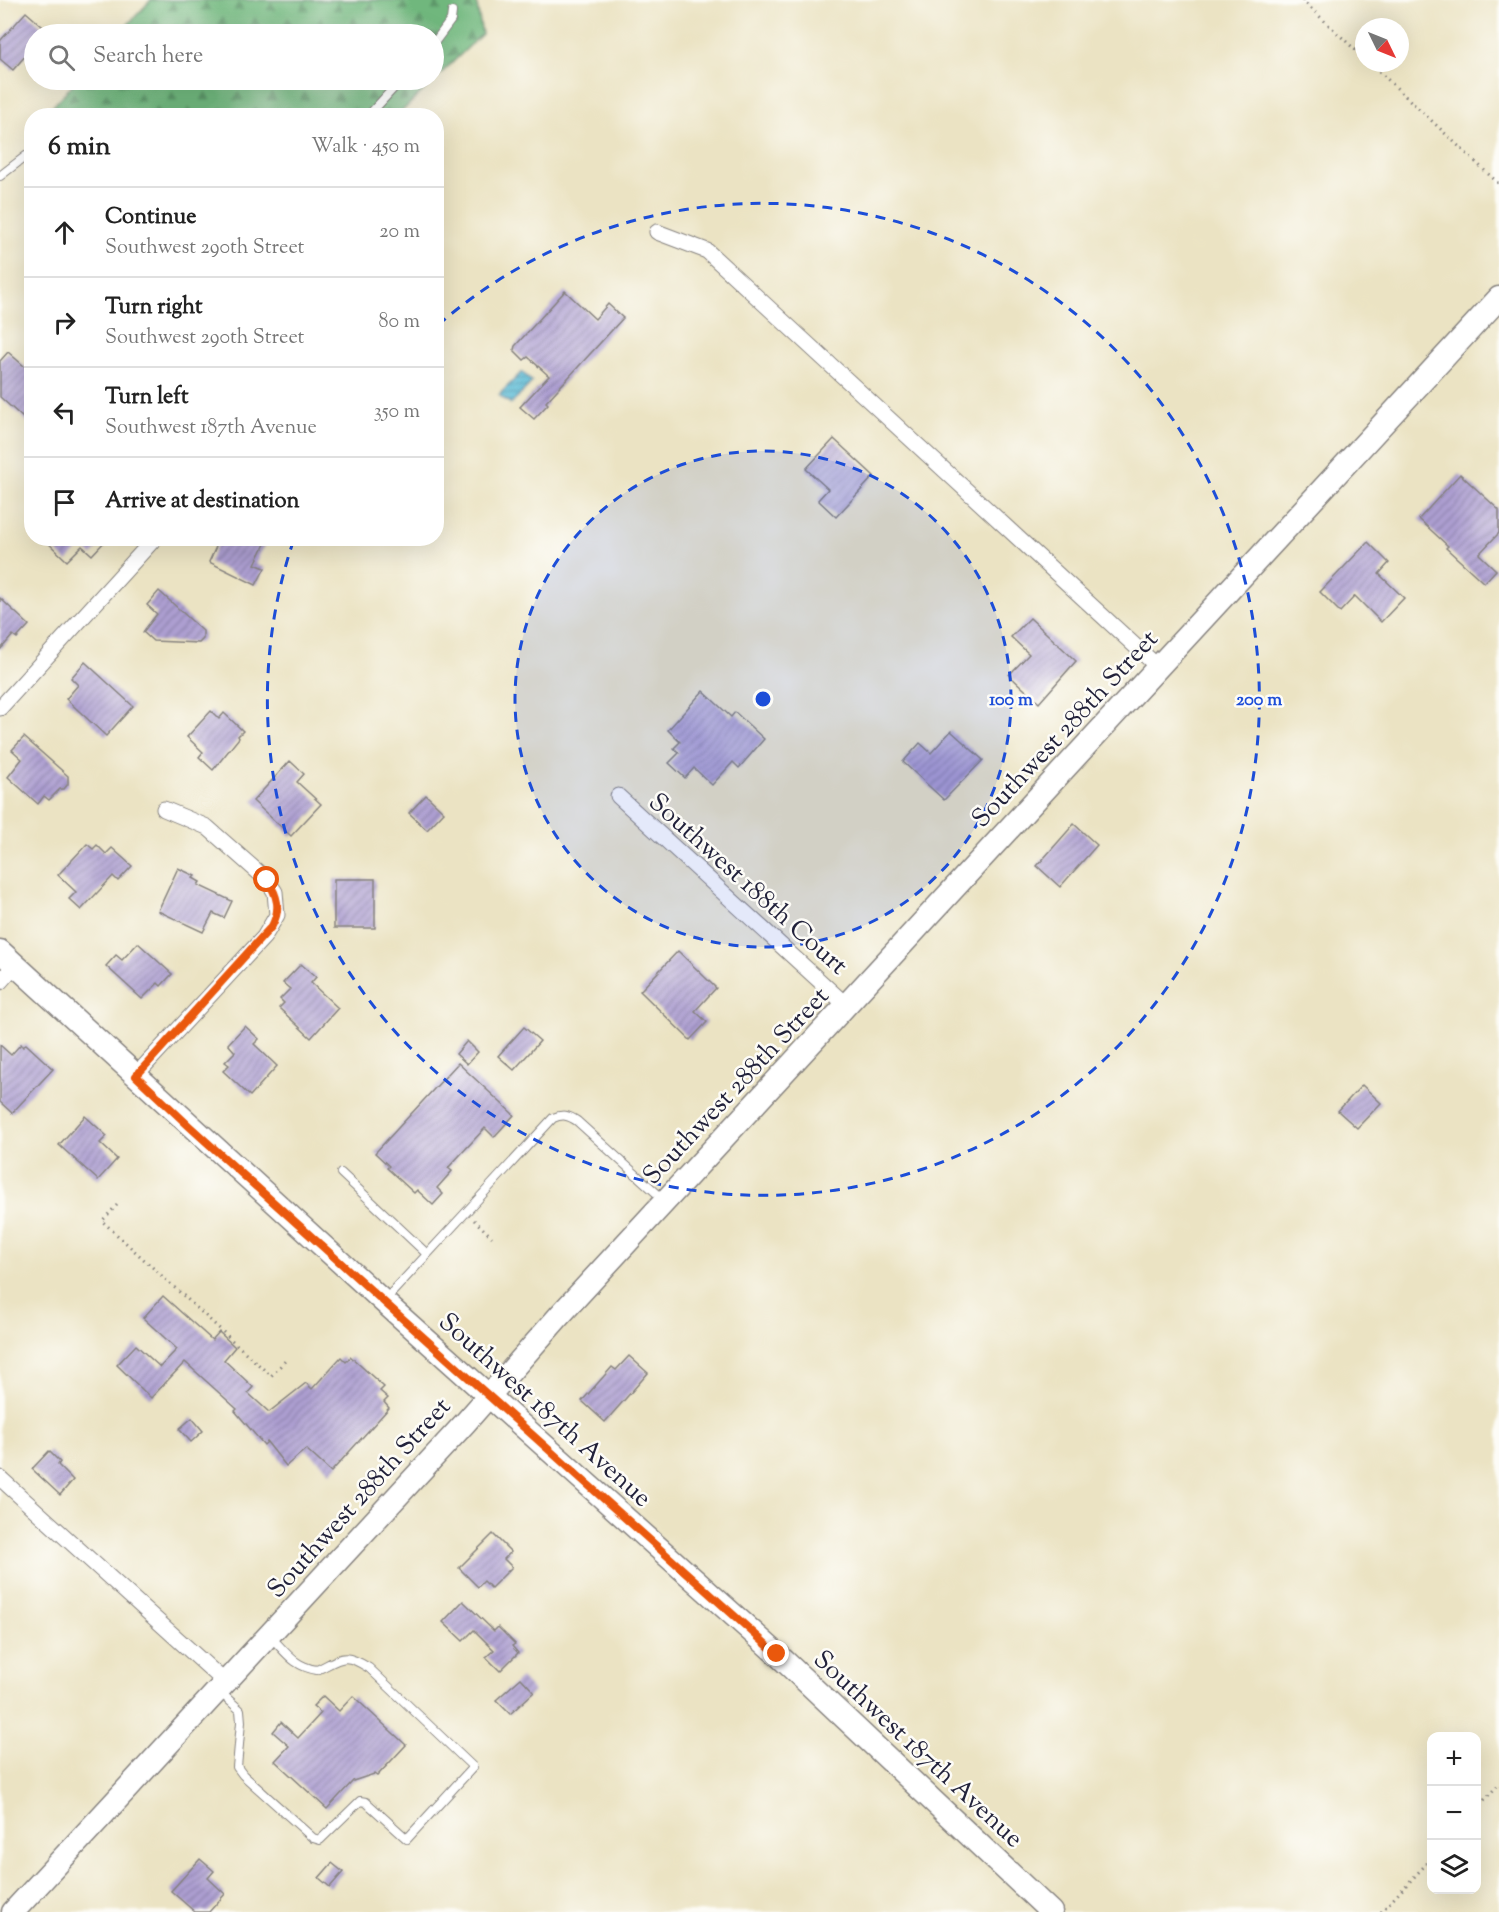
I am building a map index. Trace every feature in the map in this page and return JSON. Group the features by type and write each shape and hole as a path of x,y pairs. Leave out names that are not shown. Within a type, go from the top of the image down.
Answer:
{"street":[{"path":"657,232 707,251 1159,668"},
{"name":"Southwest 288th Street","path":"13,1912 1499,298"},
{"path":"0,708 148,546"},
{"name":"Southwest 188th Court","path":"618,796 848,1006"},
{"path":"136,1076 264,937 278,915 276,892 267,880 207,827 164,809"},
{"path":"0,982 8,958"},
{"name":"Southwest 187th Avenue","path":"8,958 189,1126 777,1654 1051,1912"},
{"path":"0,1478 222,1687"}],"lane":[{"path":"444,29 451,20 452,12"},
{"path":"375,108 392,90"},
{"path":"0,176 24,158"},
{"path":"384,1302 552,1118 561,1114 577,1121 666,1202"},
{"path":"341,1173 427,1254"},
{"path":"222,1687 240,1710 237,1767 313,1838 320,1840 360,1801 366,1802 407,1839 473,1767 369,1668 351,1658 333,1660 317,1670 306,1668 298,1665 270,1635"}],"path":[{"path":"1302,0 1355,50"},
{"path":"1380,72 1499,184"},
{"path":"117,1205 102,1221 271,1376 286,1360"},
{"path":"465,1211 492,1237"},
{"path":"1481,1804 1499,1784"},
{"path":"1382,1912 1427,1862"}],"green space":[{"path":"151,0 476,0 482,34 444,71 444,24 128,24"},
{"path":"68,90 424,90 405,108 51,108"}],"water":[{"path":"522,372 532,382 511,404 499,395"}],"building":[{"path":"26,12 40,24 24,24 24,57 13,70 0,59 0,41"},
{"path":"565,291 595,319 608,304 623,318 546,402 548,404 534,419 520,407 549,376 528,357 524,360 514,350 515,346"},
{"path":"8,352 24,366 24,419 0,397 0,361"},
{"path":"834,439 874,476 836,517 818,500 828,489 806,469"},
{"path":"1460,474 1499,510 1499,533 1479,554 1496,570 1484,583 1419,519"},
{"path":"1368,542 1389,563 1379,574 1404,598 1381,622 1355,596 1340,612 1320,592"},
{"path":"51,546 82,546 67,561"},
{"path":"82,546 100,546 92,555"},
{"path":"216,546 264,546 255,564 265,568 256,585 209,562"},
{"path":"159,591 203,631 203,639 199,643 153,641 143,632 157,614 147,605"},
{"path":"0,598 29,625 17,638 13,635 0,650"},
{"path":"1030,618 1076,661 1039,703 1009,675 1029,654 1011,637"},
{"path":"85,662 133,706 106,736 66,699 78,685 71,678"},
{"path":"703,691 731,717 735,712 764,739 739,768 733,762 712,785 694,768 685,778 669,763 679,753 674,748 680,742 668,730"},
{"path":"211,711 219,719 224,713 243,731 213,770 199,757 203,752 187,737"},
{"path":"951,731 983,760 944,800 903,762 920,743 931,753"},
{"path":"24,737 68,776 68,784 64,789 60,789 49,800 44,796 38,804 8,777 22,759 12,750"},
{"path":"290,761 304,774 297,782 321,804 291,836 253,801"},
{"path":"426,795 444,812 427,830 409,813"},
{"path":"1074,824 1097,845 1060,887 1037,866"},
{"path":"87,844 93,849 97,845 106,854 112,848 132,866 118,881 113,876 81,910 69,899 76,892 58,875"},
{"path":"178,868 195,876 193,878 200,882 198,885 232,901 224,918 213,913 203,932 158,911"},
{"path":"334,879 375,879 375,928 334,928"},
{"path":"138,943 172,974 161,986 158,983 142,999 106,966 116,955 122,960"},
{"path":"678,951 716,988 695,1011 707,1022 690,1040 640,991"},
{"path":"301,964 316,977 311,983 338,1008 311,1038 279,1008 284,1003 280,999 290,989 283,983"},
{"path":"245,1026 259,1039 254,1044 277,1066 250,1096 223,1071 229,1065 225,1062 235,1052 228,1044"},
{"path":"524,1027 540,1041 514,1070 498,1056"},
{"path":"467,1041 478,1052 467,1064 456,1054"},
{"path":"21,1044 23,1047 26,1044 53,1069 12,1113 0,1102 0,1045 11,1055"},
{"path":"458,1063 514,1115 494,1137 485,1128 448,1168 452,1171 437,1188 443,1194 433,1205 417,1190 414,1193 387,1168 389,1166 375,1153"},
{"path":"1362,1085 1381,1103 1357,1128 1338,1111"},
{"path":"85,1116 107,1136 100,1143 117,1159 98,1180 59,1145"},
{"path":"163,1296 212,1340 219,1332 235,1347 224,1360 253,1387 248,1393 269,1412 306,1383 312,1389 341,1357 346,1362 351,1357 384,1387 380,1391 388,1398 384,1402 389,1408 331,1472 306,1449 286,1466 267,1442 264,1445 235,1411 237,1409 185,1362 151,1398 117,1365 136,1345 160,1367 177,1349 143,1318"},
{"path":"629,1356 648,1373 605,1422 582,1401 612,1367 616,1370"},
{"path":"192,1418 203,1431 191,1442 179,1429"},
{"path":"49,1451 60,1462 58,1465 73,1480 60,1495 32,1469"},
{"path":"493,1534 511,1552 504,1559 512,1567 491,1588 484,1581 478,1587 459,1568"},
{"path":"463,1601 494,1631 498,1627 515,1644 512,1646 518,1653 500,1671 486,1657 494,1650 474,1630 463,1641 443,1622"},
{"path":"521,1678 534,1692 510,1714 496,1700"},
{"path":"323,1696 339,1711 353,1696 406,1745 377,1776 374,1774 353,1781 327,1809 275,1761 289,1746 273,1732 281,1722 298,1738 321,1713 313,1706"},
{"path":"200,1859 214,1871 208,1878 225,1894 209,1912 195,1912 171,1891"},
{"path":"332,1863 343,1872 330,1887 319,1878"}],"route":[{"path":"267,880 276,892 278,903 278,915 272,926 136,1076 777,1654"}]}
